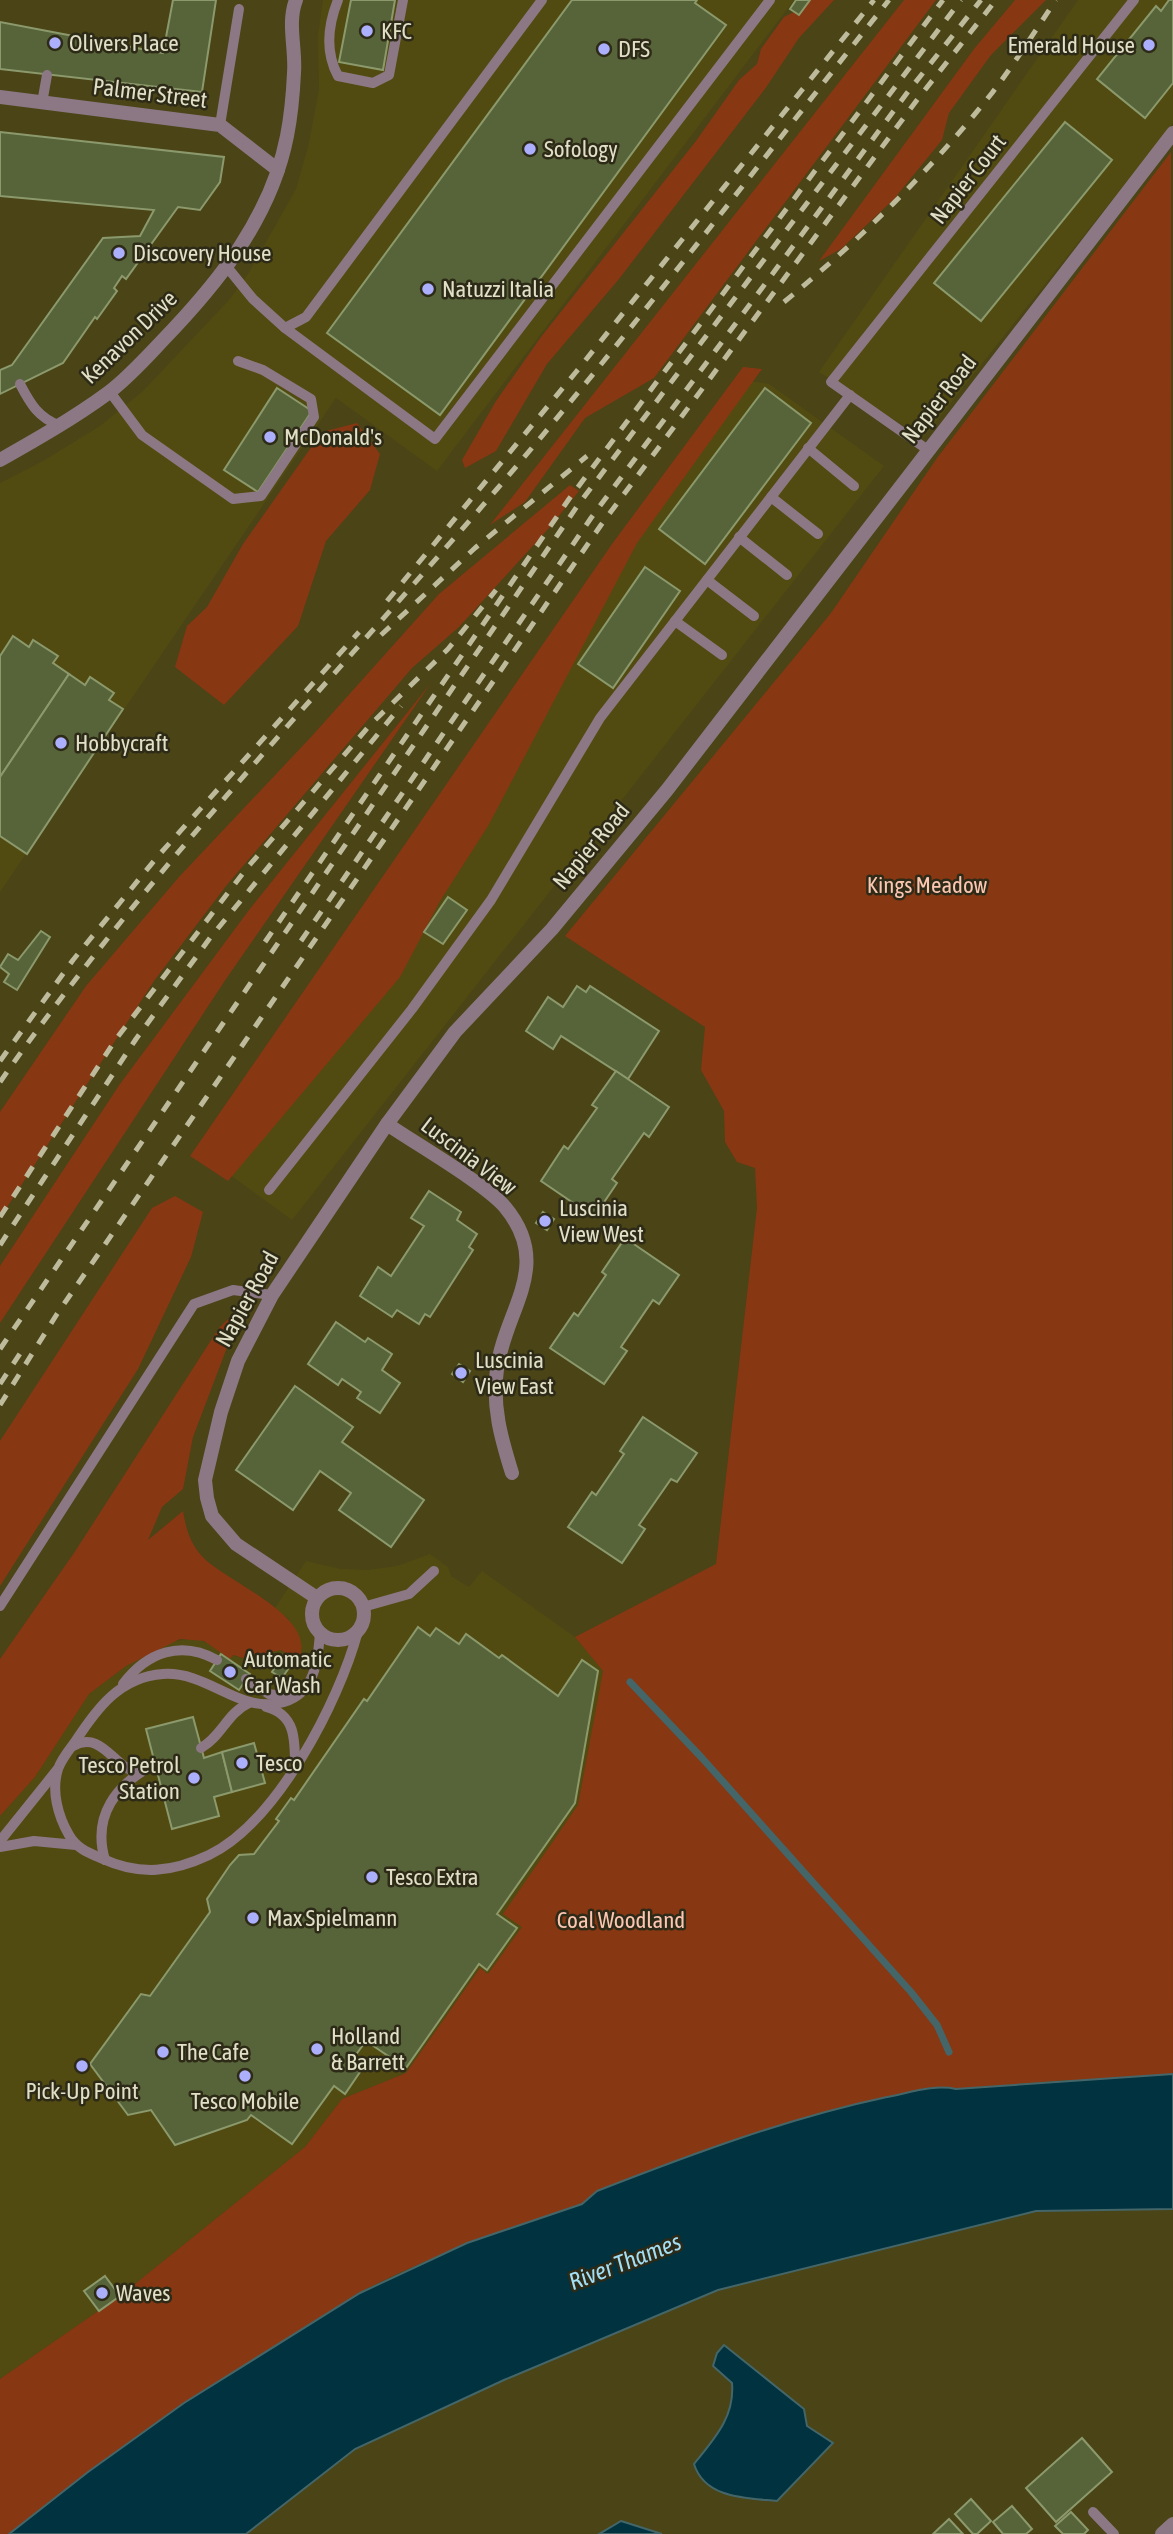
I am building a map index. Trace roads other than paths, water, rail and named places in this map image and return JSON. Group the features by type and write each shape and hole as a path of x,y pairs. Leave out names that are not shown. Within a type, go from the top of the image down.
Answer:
{"street":[{"name":"Kenavon Drive","path":"0,460 60,426 110,392 175,327 228,267 253,227 278,170 287,136 295,72 291,4"},
{"name":"Palmer Street","path":"0,97 220,125 278,170"},
{"name":"Napier Road","path":"317,1598 236,1544 212,1516 206,1489 211,1448 234,1374 272,1295 387,1125 455,1031 552,929 667,790 1173,133"},
{"name":"Luscinia View","path":"387,1125 505,1207 523,1238 527,1274 501,1352 494,1404 512,1474"},
{"path":"342,1588 355,1594 363,1607 362,1623 358,1631 351,1636 335,1640 320,1633 312,1620 317,1598 328,1589 342,1588"},
{"path":"1162,2534 1173,2524"}],"lane":[{"path":"338,0 332,16 329,58 338,76 373,83 389,75 403,0"},
{"path":"285,328 306,317 542,0"},
{"path":"228,267 253,299 285,328 435,439 770,0"},
{"name":"Napier Court","path":"850,395 831,382 1134,0"},
{"path":"220,125 239,9"},
{"path":"42,103 47,75"},
{"path":"110,392 142,435 233,499 261,496 314,417 311,399 263,370 238,362"},
{"path":"20,384 34,411 44,420 60,426"},
{"path":"269,1190 412,1009 491,900 600,718 850,395 928,450"},
{"path":"808,448 854,486"},
{"path":"771,496 818,534"},
{"path":"739,537 787,575"},
{"path":"707,580 754,616"},
{"path":"675,621 722,655"},
{"path":"0,1606 194,1304 233,1290 272,1295"},
{"path":"363,1607 409,1594 434,1572"},
{"path":"0,1847 34,1841 76,1845 128,1869 161,1870 179,1867 229,1846 261,1815 313,1739 339,1687 358,1631"},
{"path":"262,1706 293,1699 314,1674 320,1633"},
{"path":"0,1841 58,1768 104,1702 142,1663 168,1651 199,1651 217,1660"},
{"path":"121,1687 139,1678 162,1674 192,1676 249,1703 275,1709 291,1725 295,1742 295,1765"},
{"path":"246,1679 269,1694 293,1699"},
{"path":"201,1748 217,1738 235,1710 249,1703"},
{"path":"70,1749 79,1743 96,1743 107,1750 121,1766 138,1773"},
{"path":"105,1860 100,1844 105,1811 123,1785 138,1773 155,1765"},
{"path":"58,1768 58,1810 76,1845"},
{"path":"1093,2511 1114,2534"}],"water":[{"name":"River Thames","path":"1173,2074 1173,2209 1036,2211 718,2290 504,2380 355,2449 246,2534 9,2534 88,2472 184,2403 360,2293 467,2243 582,2204 597,2191 777,2126 913,2091"},
{"path":"724,2345 804,2409 807,2426 833,2443 777,2501 740,2497 717,2490 699,2476 694,2464 722,2427 730,2406 732,2383 713,2366 717,2353"},
{"path":"621,2521 662,2534 599,2534"}],"waterway":[{"path":"630,1682 702,1758 911,1992 937,2025 949,2052"}],"railway":[{"path":"387,601 576,372 874,0"},
{"path":"0,1082 116,927 178,853 548,429 889,0"},
{"path":"265,942 569,499 943,0"},
{"path":"0,1349 578,505 961,0"},
{"path":"301,941 591,518 907,93 981,0"},
{"path":"0,1405 57,1314 601,525 917,100 996,0"},
{"path":"784,302 867,229 944,150 1000,82 1056,0"},
{"path":"381,635 475,548 587,456"},
{"path":"0,1217 116,1039 247,868 370,725 448,649 496,590"},
{"path":"0,1061 73,960 158,856 359,632"},
{"path":"0,1245 136,1039 210,938 401,706"},
{"path":"0,1384 25,1346"}],"place":[{"name":"KFC","path":"367,31"},
{"name":"Olivers Place","path":"55,43"},
{"name":"Emerald House","path":"1149,45"},
{"name":"DFS","path":"604,49"},
{"name":"Sofology","path":"530,149"},
{"name":"Discovery House","path":"119,253"},
{"name":"Natuzzi Italia","path":"428,289"},
{"name":"McDonald's","path":"270,437"},
{"name":"Hobbycraft","path":"61,743"},
{"name":"Luscinia View West","path":"545,1221"},
{"name":"Luscinia View East","path":"461,1373"},
{"name":"Automatic Car Wash","path":"230,1672"},
{"name":"Tesco","path":"242,1763"},
{"name":"Tesco Petrol Station","path":"194,1778"},
{"name":"Tesco Extra","path":"372,1877"},
{"name":"Max Spielmann","path":"253,1918"},
{"name":"Holland & Barrett","path":"317,2049"},
{"name":"The Cafe","path":"163,2052"},
{"name":"Pick-Up Point","path":"82,2066"},
{"name":"Tesco Mobile","path":"245,2076"},
{"name":"Waves","path":"102,2293"}],"park label":[{"name":"Kings Meadow","path":"927,885"},
{"name":"Coal Woodland","path":"621,1920"}]}
